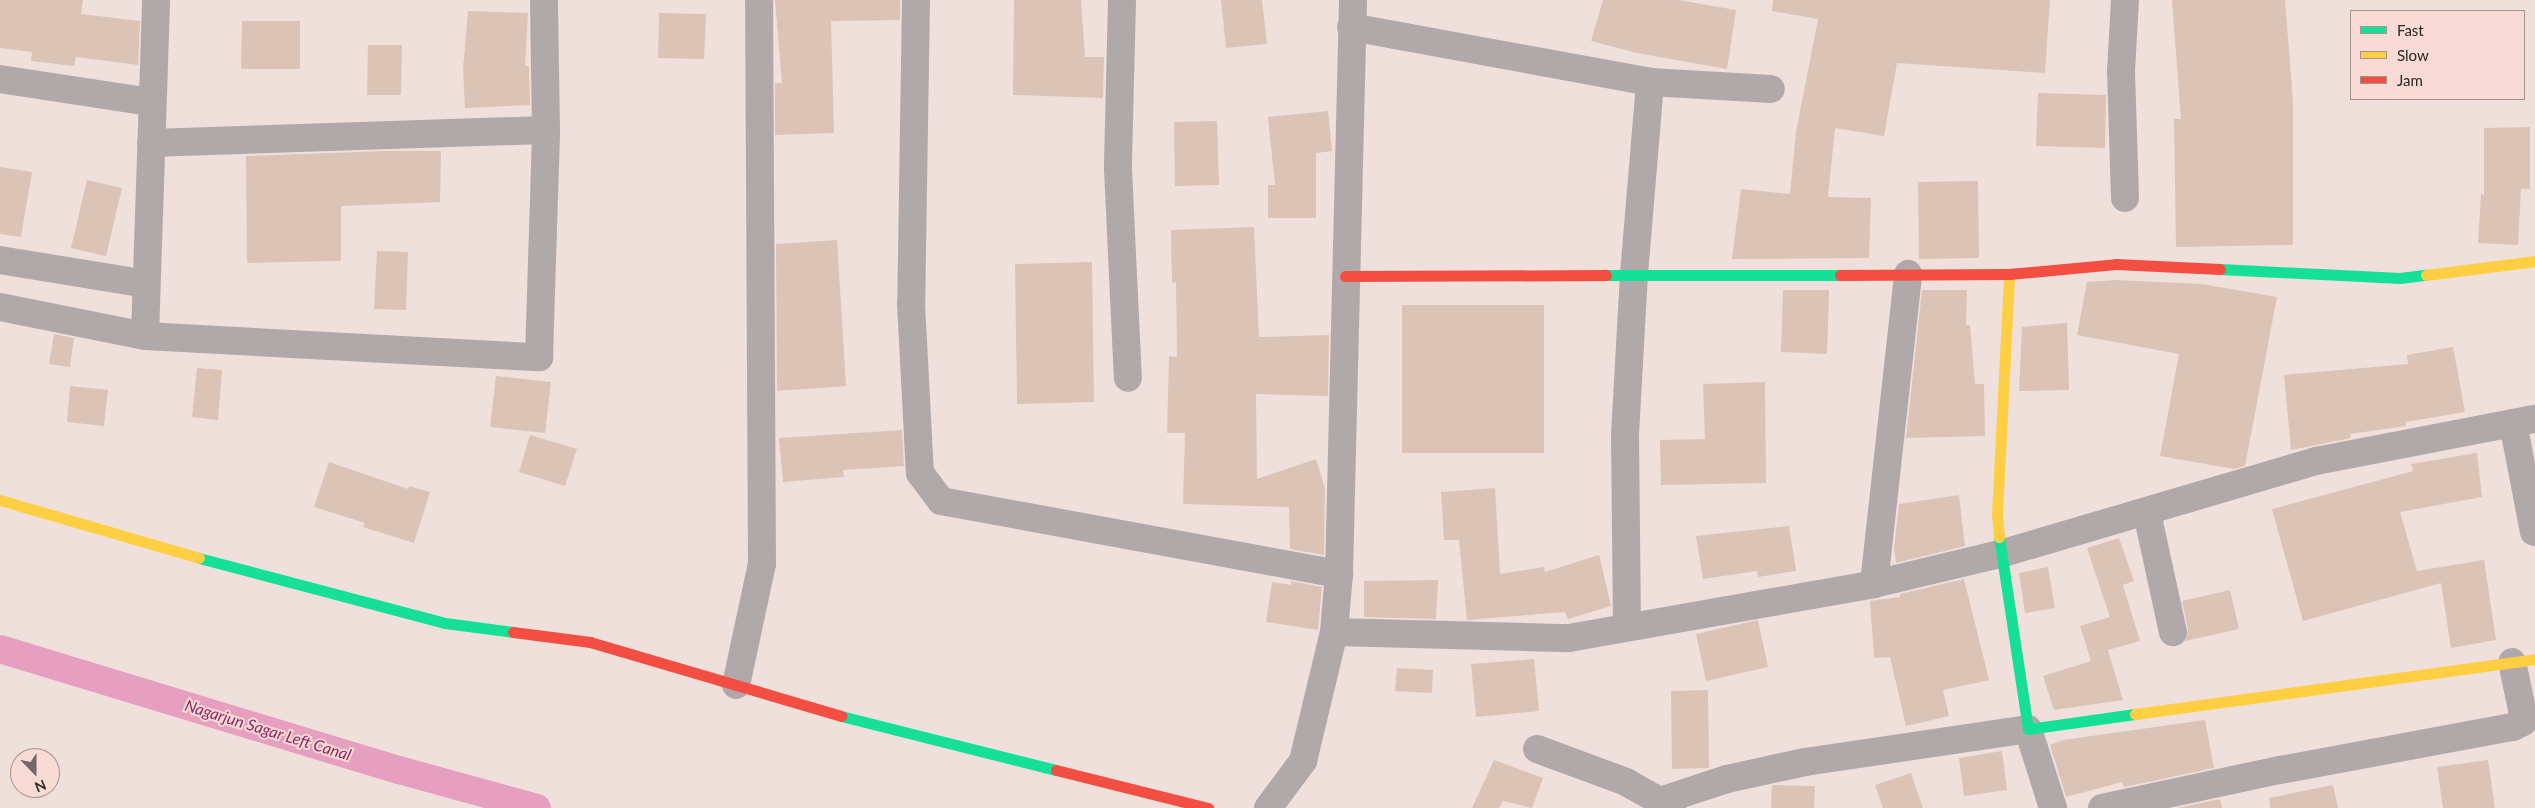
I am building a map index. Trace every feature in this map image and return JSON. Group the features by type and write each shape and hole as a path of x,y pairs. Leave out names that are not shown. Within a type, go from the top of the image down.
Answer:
{"street":[{"path":"145,336 151,102 156,0"},
{"path":"0,307 145,336 538,357 546,130 544,0"},
{"path":"736,685 762,564 759,0"},
{"path":"916,0 911,303 920,473 942,501 1339,574"},
{"path":"1122,0 1118,169 1128,378"},
{"path":"1268,808 1303,762 1334,632 1339,574 1352,0"},
{"path":"2125,0 2121,71 2125,198"},
{"path":"1351,27 1650,82 1771,89"},
{"path":"0,79 151,102"},
{"path":"1627,626 1625,435 1634,274 1650,82"},
{"path":"151,143 546,130"},
{"path":"0,260 146,284"},
{"path":"1345,276 2009,274 2116,264 2400,278 2535,261"},
{"path":"1874,584 1908,274"},
{"path":"2009,274 1997,514 2000,554 2028,729 2053,808"},
{"path":"1334,632 1569,638 1627,626 1874,584 2000,554 2146,513 2215,488 2316,461 2524,421 2534,532"},
{"path":"0,500 130,539 445,623 590,642 824,712 1208,808"},
{"path":"2146,513 2174,632"},
{"path":"1537,749 1626,782 1664,805 1727,779 1805,762 2524,660 2522,722 2513,727 2280,770 2102,808"}],"building":[{"path":"0,0 83,0 81,14 140,21 138,65 76,57 74,66 31,61 32,52 0,48"},
{"path":"775,0 900,0 900,20 831,21 834,133 775,135 775,83 782,83"},
{"path":"1014,0 1081,0 1085,57 1104,57 1103,98 1013,95"},
{"path":"1221,0 1262,0 1267,44 1226,48"},
{"path":"1603,0 1678,0 1736,10 1727,69 1637,53 1591,41"},
{"path":"1773,0 2050,0 2045,73 1897,63 1884,136 1835,128 1828,197 1871,198 1869,258 1732,259 1741,189 1790,194 1796,132 1818,19 1772,11"},
{"path":"2172,0 2285,0 2293,101 2293,245 2176,247 2174,119 2181,119"},
{"path":"468,11 528,13 525,66 529,66 530,105 465,108 463,69"},
{"path":"659,13 706,14 704,59 658,58"},
{"path":"242,21 300,21 300,69 241,69"},
{"path":"368,45 402,45 401,95 367,95"},
{"path":"2038,93 2106,95 2105,148 2036,146"},
{"path":"1328,111 1332,151 1316,153 1316,218 1268,218 1268,185 1275,185 1268,117"},
{"path":"1217,121 1219,185 1175,186 1174,122"},
{"path":"2530,127 2530,189 2521,189 2518,245 2478,243 2481,194 2484,195 2484,128"},
{"path":"441,151 440,202 341,206 341,261 247,263 246,156"},
{"path":"0,167 32,172 21,237 0,234"},
{"path":"87,180 122,188 106,256 71,248"},
{"path":"1978,181 1979,258 1919,259 1918,182"},
{"path":"1254,227 1259,337 1329,335 1328,396 1256,394 1257,479 1316,459 1325,488 1324,555 1290,549 1289,507 1183,504 1185,433 1167,433 1169,356 1177,357 1176,282 1172,283 1171,230"},
{"path":"837,240 846,386 777,391 776,244"},
{"path":"377,251 408,252 406,310 374,309"},
{"path":"1092,262 1094,402 1017,404 1015,264"},
{"path":"2116,280 2202,284 2277,297 2245,466 2234,469 2160,456 2179,354 2077,335 2087,282"},
{"path":"1783,290 1829,290 1827,354 1781,352"},
{"path":"1922,290 1967,290 1966,325 1970,325 1975,384 1984,384 1985,436 1906,438"},
{"path":"1402,305 1544,305 1544,453 1402,453"},
{"path":"2067,323 2069,390 2019,391 2022,327"},
{"path":"54,334 74,338 70,367 49,364"},
{"path":"2453,347 2465,412 2406,422 2406,426 2350,434 2351,438 2291,450 2284,375 2408,364 2407,355"},
{"path":"197,368 222,370 218,420 192,417"},
{"path":"496,376 551,382 545,433 490,427"},
{"path":"1765,382 1766,483 1661,485 1660,440 1705,439 1703,384"},
{"path":"70,386 108,390 104,426 67,422"},
{"path":"902,430 904,466 843,470 844,477 783,482 779,438"},
{"path":"530,435 577,449 565,486 519,472"},
{"path":"2477,453 2482,497 2400,512 2417,571 2484,560 2496,640 2451,648 2441,583 2303,621 2272,509 2413,471 2411,464"},
{"path":"329,462 408,489 409,486 430,492 414,543 363,527 365,523 314,507"},
{"path":"1495,488 1500,574 1544,567 1545,572 1599,555 1611,606 1568,619 1565,612 1467,620 1459,540 1444,540 1441,492"},
{"path":"1959,495 1965,546 1896,563 1894,549 1899,504"},
{"path":"1789,526 1796,571 1758,577 1757,571 1703,579 1696,536"},
{"path":"2119,538 2134,581 2123,585 2140,641 2108,650 2123,700 2054,710 2043,676 2091,661 2080,626 2110,617 2087,548"},
{"path":"2048,567 2055,608 2025,613 2019,573"},
{"path":"1964,579 1989,680 1943,690 1949,716 1906,726 1890,657 1874,658 1870,601 1900,597 1900,594"},
{"path":"1438,580 1436,619 1364,617 1364,581"},
{"path":"1291,581 1322,587 1318,630 1266,622 1272,582 1291,585"},
{"path":"2230,590 2239,629 2185,641 2188,629 2182,601"},
{"path":"1758,620 1768,667 1706,681 1696,634"},
{"path":"1534,659 1539,711 1476,717 1471,664"},
{"path":"1397,668 1433,670 1432,693 1395,691"},
{"path":"1708,690 1709,768 1672,769 1671,691"},
{"path":"2205,720 2214,768 2124,787 2122,782 2066,797 2050,745 2063,740"},
{"path":"2002,751 2007,790 1964,796 1959,758"},
{"path":"1494,760 1543,778 1532,808 1503,801 1499,808 1472,808"},
{"path":"2488,760 2495,808 2443,808 2437,767"},
{"path":"1911,773 1923,808 1883,808 1875,785"},
{"path":"1772,785 1815,786 1814,808 1771,808"},
{"path":"2333,785 2338,808 2270,808 2269,798"},
{"path":"2220,799 2222,808 2177,808"}],"waterway":[{"name":"Nagarjun Sagar Left Canal","path":"0,649 399,770 537,808"}],"traffic: fast":[{"path":"2220,269 2400,278 2426,275"},
{"path":"1606,275 1840,275"},
{"path":"1999,537 2028,729 2135,714"},
{"path":"199,558 445,623 513,632"},
{"path":"841,716 1056,770"}],"traffic: slow":[{"path":"2426,275 2535,261"},
{"path":"1999,537 1997,514 2009,274"},
{"path":"0,500 199,558"},
{"path":"2135,714 2535,659"}],"traffic: jam":[{"path":"1840,275 2009,274 2116,264 2220,269"},
{"path":"1345,276 1606,275"},
{"path":"513,632 590,642 841,716"},
{"path":"1056,770 1208,808"}]}
